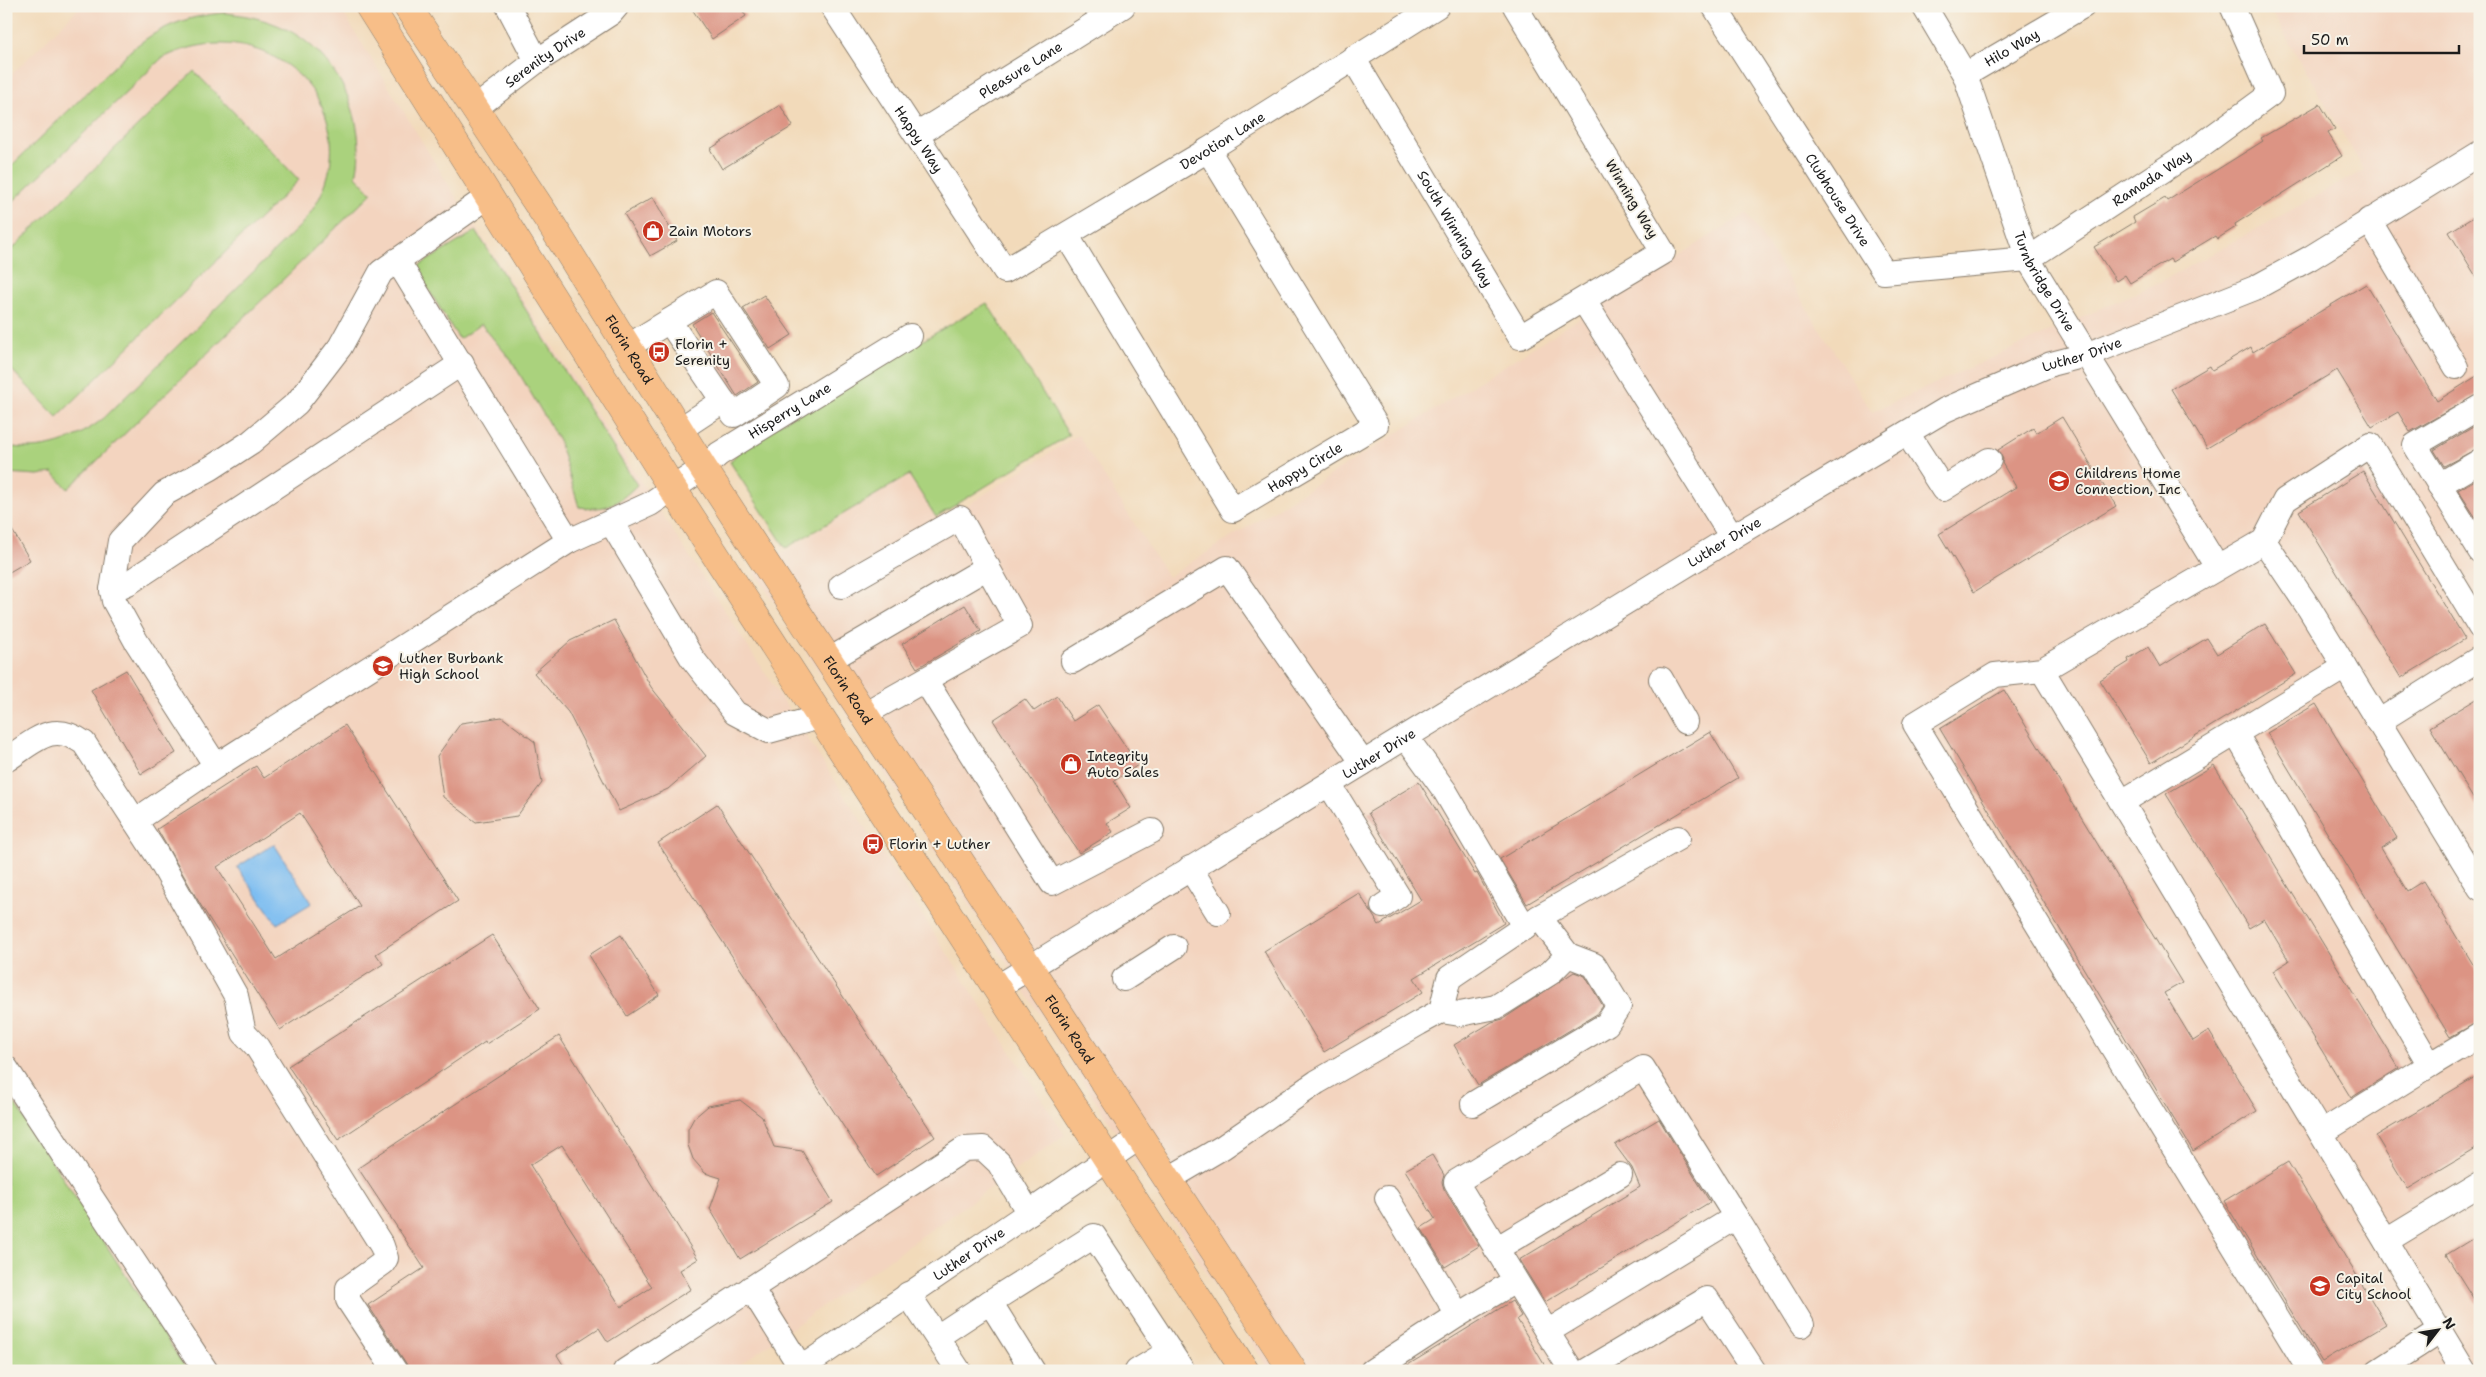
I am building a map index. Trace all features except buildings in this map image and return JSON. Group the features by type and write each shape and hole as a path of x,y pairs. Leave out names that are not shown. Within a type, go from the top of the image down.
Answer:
{"main road":[{"path":"369,6 672,488 1245,1371"},
{"name":"Florin Road","path":"408,6 474,110 551,224 703,468 1293,1371"},
{"path":"424,93 474,110"}],"street":[{"path":"508,6 537,60"},
{"name":"Serenity Drive","path":"474,110 537,60 611,13 617,6"},
{"name":"Happy Way","path":"832,6 918,134 1005,271"},
{"name":"Pleasure Lane","path":"918,134 1123,6"},
{"name":"Devotion Lane","path":"1005,271 1067,236 1208,150 1437,6"},
{"name":"Winning Way","path":"1515,6 1664,252 1584,300"},
{"name":"Clubhouse Drive","path":"1714,6 1884,272 2028,259"},
{"name":"Turnbridge Drive","path":"1924,6 1965,75 2028,259 2217,567"},
{"name":"Hilo Way","path":"1965,75 2083,6"},
{"name":"Ramada Way","path":"2028,259 2200,146 2271,94 2232,6"},
{"name":"South Winning Way","path":"1353,58 1520,337 1584,300"},
{"name":"Happy Circle","path":"1067,236 1233,510 1376,425 1208,150"},
{"name":"Luther Drive","path":"996,988 1029,966 1945,410 2051,364 2086,355 2255,288 2310,258 2368,220 2480,153"},
{"path":"216,766 136,641 114,601 112,590 120,541 164,494 211,468 251,442 297,403 340,346 382,272 396,260 488,196"},
{"path":"2368,220 2456,367"},
{"path":"396,260 462,363 569,541"},
{"path":"627,347 669,321 716,292 777,386 734,415 669,321"},
{"path":"1584,300 1732,538"},
{"name":"Hisperry Lane","path":"135,821 216,766 569,541 650,504 703,468 719,454 910,336"},
{"path":"112,590 130,582 462,363"},
{"path":"680,430 723,401"},
{"path":"2480,407 2415,445 2439,485 2472,520 2480,551"},
{"path":"1907,433 1943,489 1989,460"},
{"path":"2310,1371 1915,724 1994,675 2042,670 2217,567 2264,542 2285,500 2370,446 2480,627"},
{"path":"2439,485 2480,461"},
{"path":"841,586 960,518 1020,626 864,714"},
{"path":"611,522 692,658 735,713 769,731 820,717"},
{"path":"2264,542 2346,667 2480,888"},
{"path":"829,660 988,567"},
{"path":"1072,661 1227,568 1363,763"},
{"path":"2378,722 2480,658"},
{"path":"2122,802 2346,667"},
{"path":"2042,670 2464,1371"},
{"path":"1661,679 1685,722"},
{"path":"925,680 1052,883 1152,831"},
{"path":"6,760 39,738 56,731 71,734 84,743 157,855 236,996 244,1033 257,1047 382,1246 386,1258 383,1263 348,1288 348,1300 395,1371"},
{"path":"2236,734 2430,1065"},
{"path":"1406,737 1532,922 1568,955 1594,965 1619,1006 1607,1024 1473,1104"},
{"path":"1329,784 1398,896 1383,906"},
{"path":"1441,1011 1450,978 1532,922 1678,838"},
{"path":"1190,868 1218,913"},
{"path":"1124,980 1174,947"},
{"path":"1168,1180 1223,1147 1317,1082 1441,1011 1460,1014 1496,1007 1550,973 1568,955"},
{"path":"2321,1133 2480,1036"},
{"path":"6,1068 206,1371"},
{"path":"1572,1371 1515,1281 1456,1182 1643,1068 1802,1325"},
{"name":"Luther Drive","path":"799,1369 1140,1137"},
{"path":"625,1371 964,1149 983,1148 999,1164 1029,1213"},
{"path":"1496,1250 1620,1175"},
{"path":"2386,1241 2480,1184"},
{"path":"1387,1198 1458,1315"},
{"path":"1547,1332 1736,1217"},
{"path":"937,1337 1094,1236 1184,1371"},
{"path":"1372,1371 1458,1315 1515,1281"},
{"path":"751,1288 799,1369"},
{"path":"908,1294 959,1371"},
{"path":"1586,1371 1707,1299 1754,1371"},
{"path":"990,1302 1033,1371"},
{"path":"2378,1371 2440,1331"},
{"path":"1137,1371 1170,1351"}],"shaded area":[{"name":"Luther Burbank High School","path":"81,6 339,6 456,197 1065,1135 731,1371 6,1371 6,80"},
{"path":"2268,6 2480,6 2480,1371 1270,1371 754,571 908,474 939,523 1078,435 1168,577 1747,213 1872,412 2162,281 2364,170"}],"green space":[{"path":"225,13 255,18 284,28 303,39 334,71 345,90 358,132 359,154 356,176 372,193 68,489 53,473 38,475 6,473 6,446 33,448 58,443 82,433 104,418 300,226 324,188 331,149 325,114 306,83 278,60 243,46 203,45 161,59 6,208 6,171 129,52 162,29 173,24 198,17"},
{"path":"194,71 299,180 57,417 6,364 6,255"},
{"path":"476,231 637,485 624,497 611,505 597,508 579,507 559,441 512,361 481,324 459,339 415,268"},
{"path":"987,303 1069,435 936,517 909,475 786,548 730,462 745,444"},
{"path":"6,1090 179,1358 188,1371 6,1371"}],"water":[{"path":"274,844 312,903 277,924 237,867"}],"place":[{"name":"Zain Motors","path":"653,231"},
{"name":"Florin + Serenity","path":"659,352"},
{"name":"Childrens Home Connection, Inc","path":"2059,481"},
{"name":"Luther Burbank High School","path":"383,666"},
{"name":"Integrity Auto Sales","path":"1071,764"},
{"name":"Florin + Luther","path":"873,844"},
{"name":"Capital City School","path":"2320,1286"}]}
